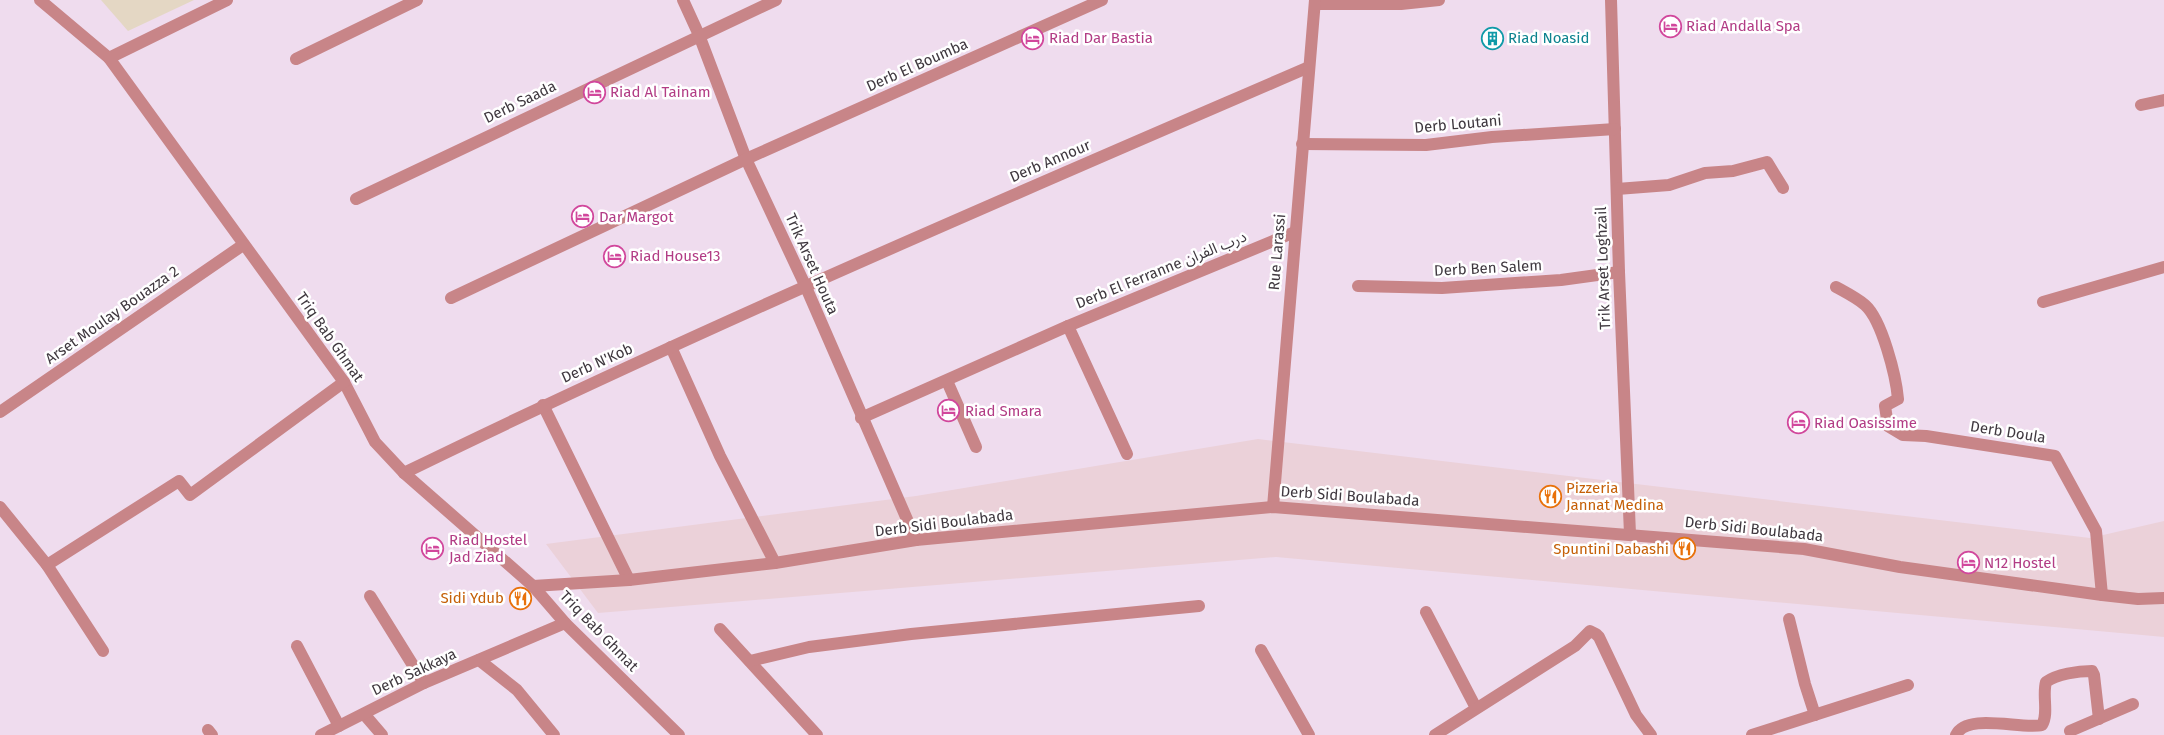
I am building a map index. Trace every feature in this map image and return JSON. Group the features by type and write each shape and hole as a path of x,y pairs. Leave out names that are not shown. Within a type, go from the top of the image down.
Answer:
{"street":[{"name":"Triq Bab Ghmat","path":"40,0 109,58 344,382 375,442 404,473 533,586 566,623 679,735"},
{"path":"109,58 228,0"},
{"path":"296,59 417,0"},
{"name":"Trik Arset Houta","path":"683,0 699,35 746,159 805,285 861,418 916,540"},
{"name":"Derb Saada","path":"356,199 776,0"},
{"name":"Derb El Boumba","path":"451,298 746,159 1102,0"},
{"path":"1315,2 1401,4 1439,0"},
{"name":"Trik Arset Loghzail","path":"1611,0 1619,272 1630,534"},
{"name":"Rue Larassi","path":"1273,507 1315,2"},
{"name":"Derb Annour","path":"805,285 1309,67"},
{"path":"2141,105 2164,100"},
{"name":"Derb Loutani","path":"1302,144 1426,145 1492,137 1616,129"},
{"path":"1617,189 1669,185 1705,173 1734,171 1767,162 1783,188"},
{"name":"Derb El Ferranne درب الفران","path":"861,418 1068,326 1295,232"},
{"name":"Arset Moulay Bouazza 2","path":"0,412 243,245"},
{"path":"2043,302 2164,267"},
{"name":"Derb Ben Salem","path":"1358,286 1442,288 1535,282 1619,272"},
{"name":"Derb N'Kob","path":"404,473 543,405 805,285"},
{"name":"Derb Doula","path":"1836,287 1866,305 1882,335 1896,380 1898,399 1885,406 1888,426 1903,435 1926,436 2055,456 2096,530 2102,595"},
{"name":"Derb El Ferranne درب الفران","path":"1068,326 1127,454"},
{"path":"671,347 720,456 775,563"},
{"path":"947,381 976,447"},
{"path":"47,565 179,481 190,495 344,382"},
{"path":"543,405 629,580"},
{"path":"0,507 47,565 103,651"},
{"name":"Derb Sidi Boulabada","path":"533,586 629,580 775,563 916,540 1273,507 1804,548 1900,567 2102,595 2138,599 2164,598"},
{"path":"370,596 424,683"},
{"path":"750,661 808,647 911,634 1199,606"},
{"path":"1426,612 1476,708"},
{"path":"1789,619 1815,715"},
{"name":"Derb Sakkaya","path":"320,735 424,683 566,623"},
{"path":"720,629 817,735"},
{"path":"1435,735 1575,646 1587,633 1593,631 1599,637 1636,715 1651,735"},
{"path":"297,646 339,726"},
{"path":"1260,650 1309,735"},
{"name":"Derb Sakkaya","path":"479,660 517,690 554,735"},
{"path":"1956,735 1959,729 1964,726 1984,724 2042,725 2045,718 2044,688 2046,682 2085,671 2092,671 2094,675 2099,719"},
{"path":"1752,735 1908,685"},
{"path":"2070,731 2133,704"},
{"name":"Derb Sakkaya","path":"364,714 382,735"}],"shaded area":[{"path":"101,0 194,0 128,31"},
{"path":"1258,439 2090,538 2164,521 2164,637 1276,557 598,613 546,544 916,496"}],"place":[{"name":"Riad Andalla Spa","path":"1670,26"},
{"name":"Riad Dar Bastia","path":"1033,38"},
{"name":"Riad Noasid","path":"1492,38"},
{"name":"Riad Al Tainam","path":"594,92"},
{"name":"Dar Margot","path":"583,217"},
{"name":"Riad House13","path":"614,256"},
{"name":"Riad Smara","path":"949,411"},
{"name":"Riad Oasissime","path":"1798,423"},
{"name":"Pizzeria Jannat Medina","path":"1550,497"},
{"name":"Riad Hostel Jad Ziad","path":"433,549"},
{"name":"Spuntini Dabashi","path":"1685,549"},
{"name":"N12 Hostel","path":"1968,563"},
{"name":"Sidi Ydub","path":"520,598"}]}
